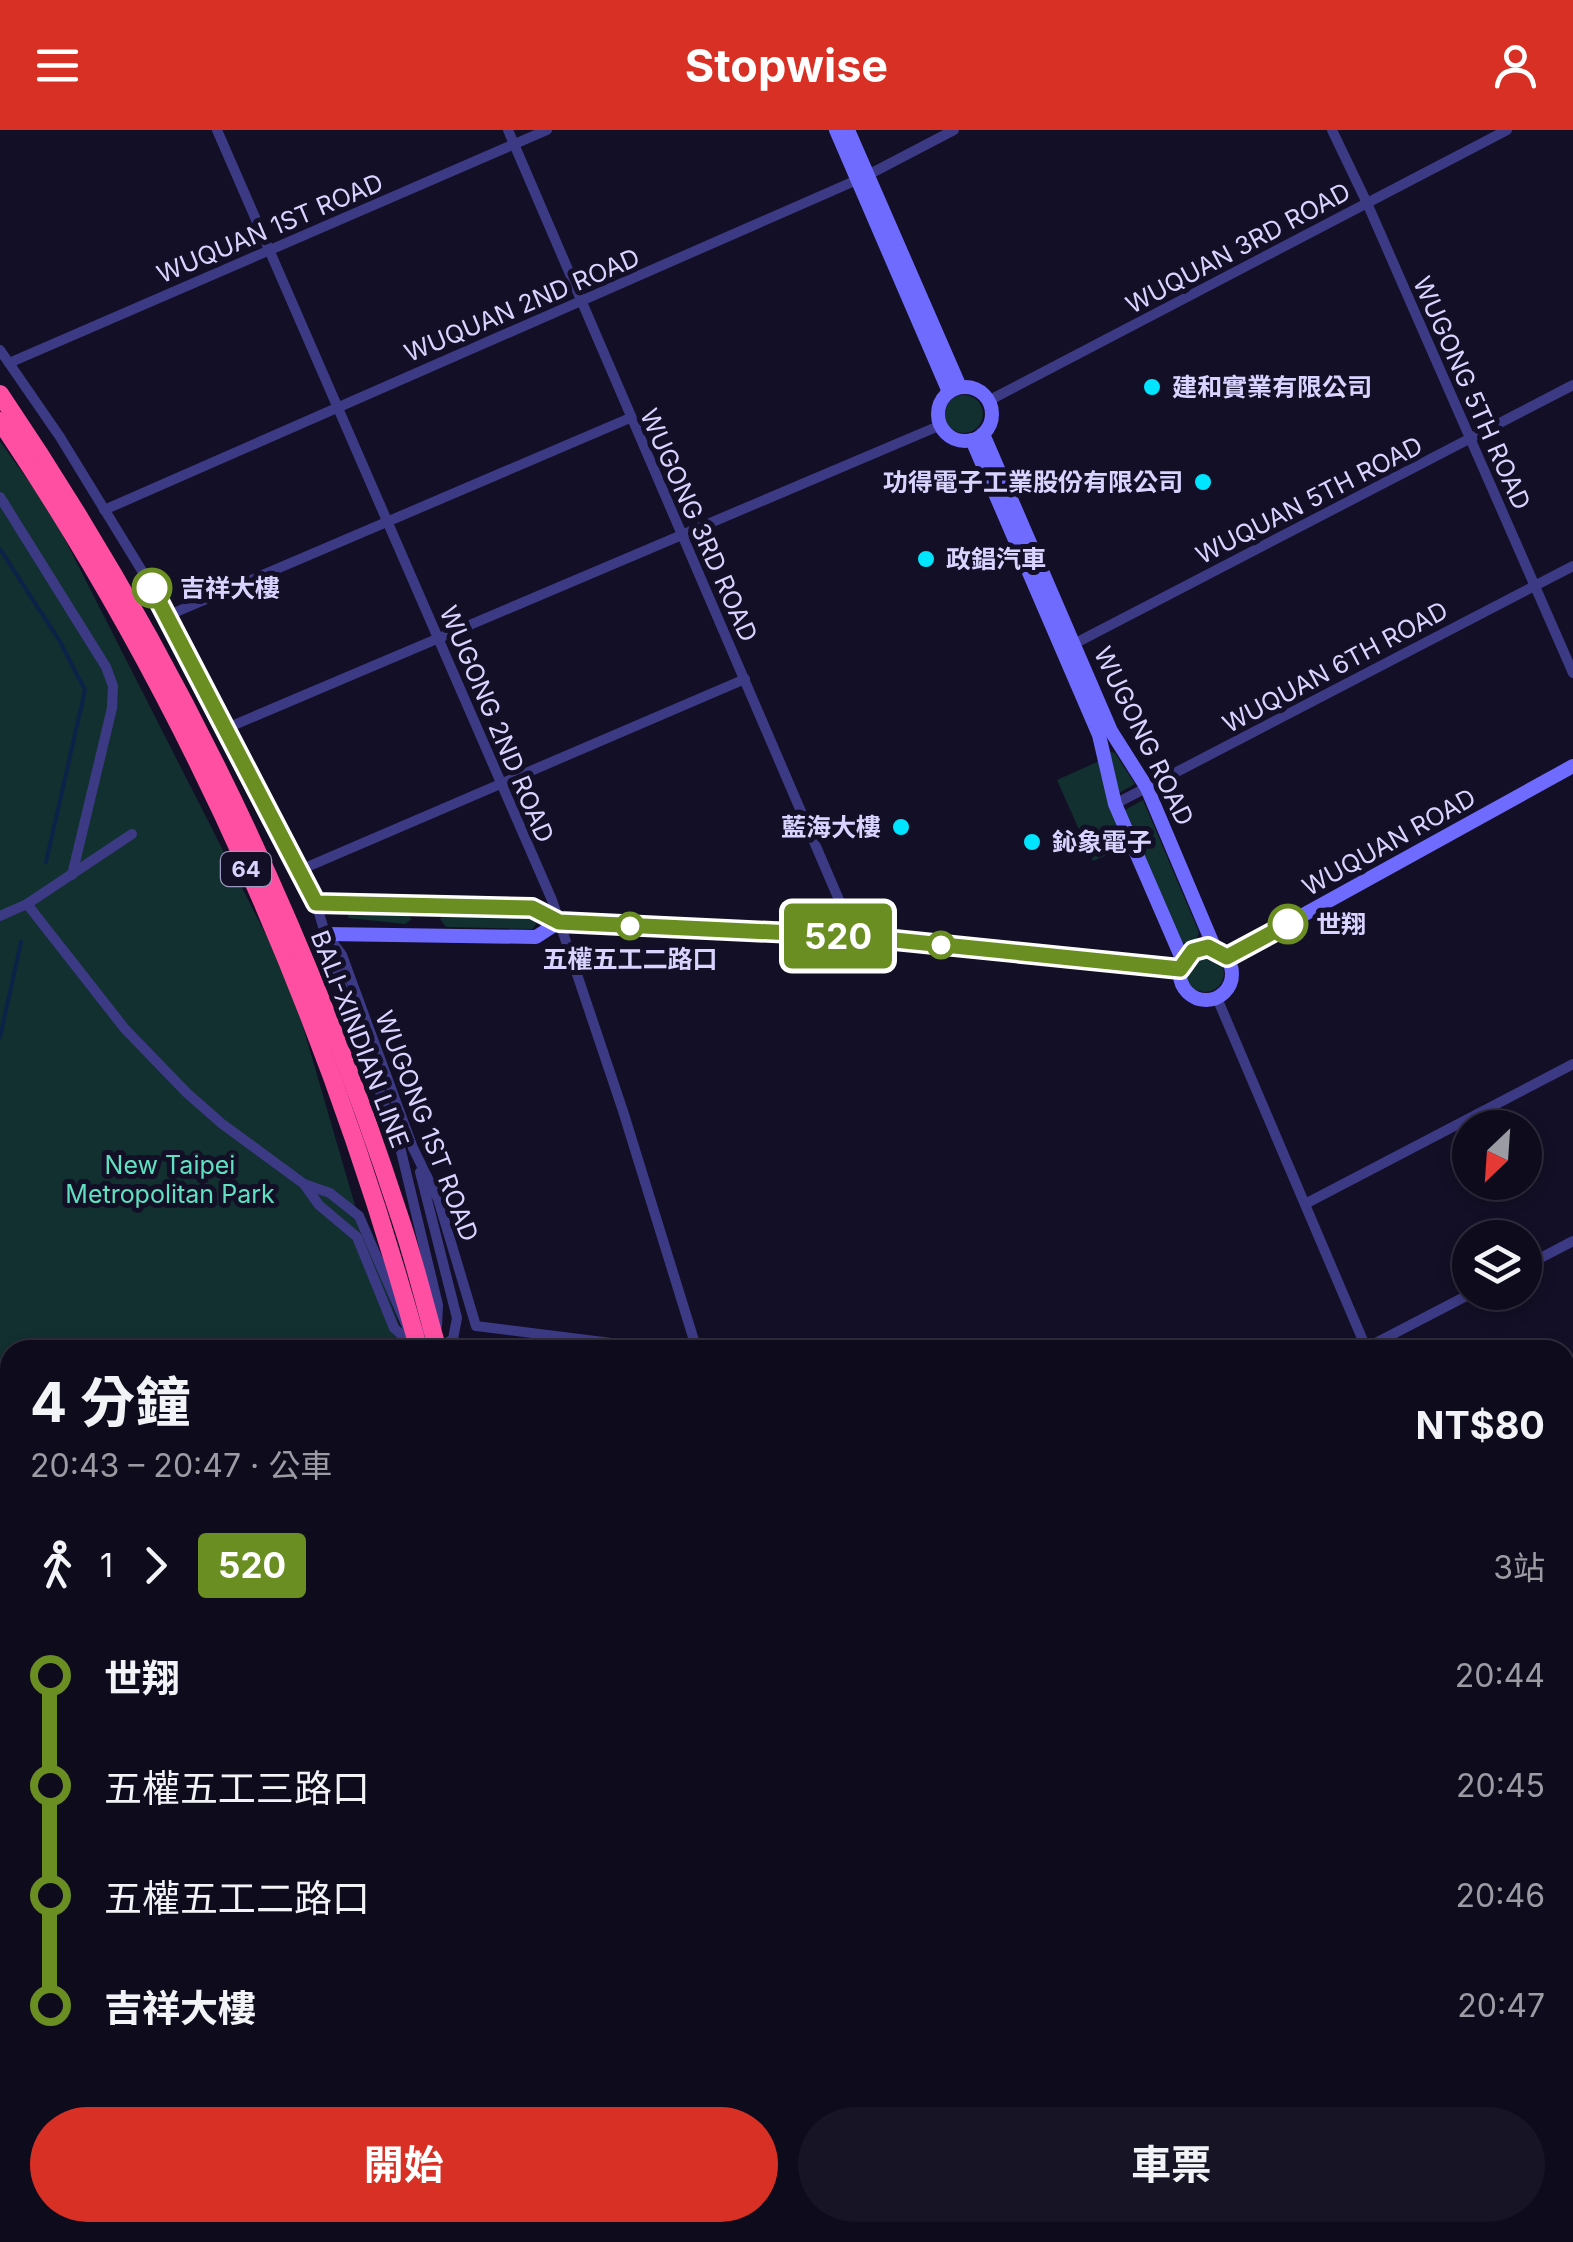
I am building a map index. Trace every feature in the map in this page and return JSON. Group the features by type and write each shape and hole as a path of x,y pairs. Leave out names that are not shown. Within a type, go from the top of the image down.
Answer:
{"highway":[{"name":"BALI-XINDIAN LINE","path":"0,394 93,536 153,639 231,796 309,974 372,1135 438,1340"},
{"name":"BALI-XINDIAN LINE","path":"0,422 64,518 121,615 256,892 330,1066 386,1230 416,1340"}],"street":[{"name":"WUGONG 2ND ROAD","path":"216,130 559,922 693,1340"},
{"name":"WUGONG 3RD ROAD","path":"508,130 855,936"},
{"name":"WUQUAN 1ST ROAD","path":"9,363 547,130"},
{"path":"836,130 862,178 955,390"},
{"path":"848,130 862,178"},
{"name":"WUQUAN 2ND ROAD","path":"104,510 862,178 954,130"},
{"name":"WUGONG 5TH ROAD","path":"1332,130 1573,673"},
{"name":"WUQUAN 3RD ROAD","path":"988,401 1507,130"},
{"name":"WUGONG 1ST ROAD","path":"0,350 60,436 169,615 300,870 326,934 342,955 407,1150 438,1199 476,1326 587,1340"},
{"name":"WUQUAN 5TH ROAD","path":"1069,647 1573,385"},
{"path":"955,390 976,390 988,401 992,414 978,436 954,438 940,424 938,410 955,390"},
{"path":"169,615 630,418"},
{"path":"228,728 940,424"},
{"name":"WUGONG ROAD","path":"978,436 1069,647 1111,731 1147,788 1221,953"},
{"path":"0,497 106,666 114,686 72,874"},
{"name":"WUQUAN 6TH ROAD","path":"1116,804 1573,566"},
{"name":"WUGONG ROAD","path":"1069,647 1099,734 1116,804 1181,965"},
{"path":"300,870 745,680"},
{"name":"WUQUAN ROAD","path":"1221,953 1573,766"},
{"path":"0,916 26,904 132,834"},
{"path":"316,903 532,908 559,922 855,936 1181,965 1200,948 1221,953 1233,970 1231,984 1217,998 1203,1000 1190,994 1181,983 1181,965"},
{"path":"26,904 124,1029 156,1062 221,1124 304,1184 320,1205 357,1237 394,1328 409,1340"},
{"path":"326,934 536,937 559,922"},
{"path":"1217,998 1362,1340"},
{"path":"1304,1204 1573,1064"},
{"path":"407,1150 458,1318 451,1340"},
{"path":"304,1184 330,1192 360,1216 402,1321 417,1332 429,1331 437,1326 440,1315 407,1150"},
{"path":"1542,1258 1573,1242"},
{"path":"1383,1340 1452,1304"}],"green space":[{"path":"964,395 978,400 983,414 978,428 964,433 950,428 945,414 950,400"},
{"name":"New Taipei Metropolitan Park","path":"0,441 52,514 290,982 361,1226 405,1340 0,1340"},
{"path":"1109,751 1115,753 1135,784 1119,793"},
{"path":"1099,761 1129,846 1093,861 1057,780"},
{"path":"1143,800 1199,932 1190,944 1182,943 1123,811"},
{"path":"349,911 404,913 412,919 405,924 348,918"},
{"path":"445,912 532,916 538,921 533,929 446,927 440,919"},
{"path":"1205,954 1218,960 1224,973 1218,986 1205,992 1192,986 1186,973 1192,960"}],"waterway":[{"path":"0,549 59,640 85,690 46,862"},
{"path":"0,1037 21,942"}],"bus line":[{"name":"520","path":"152,588 316,903 532,908 559,922 855,936 1180,969 1187,955 1200,948 1220,951 1227,957 1288,924"}],"place":[{"name":"建和實業有限公司","path":"1152,387"},
{"name":"功得電子工業股份有限公司","path":"1203,482"},
{"name":"政錩汽車","path":"926,559"},
{"name":"吉祥大樓","path":"152,588"},
{"name":"藍海大樓","path":"901,827"},
{"name":"鈊象電子","path":"1032,842"},
{"name":"世翔","path":"1288,924"},
{"name":"五權五工二路口","path":"630,926"}]}
